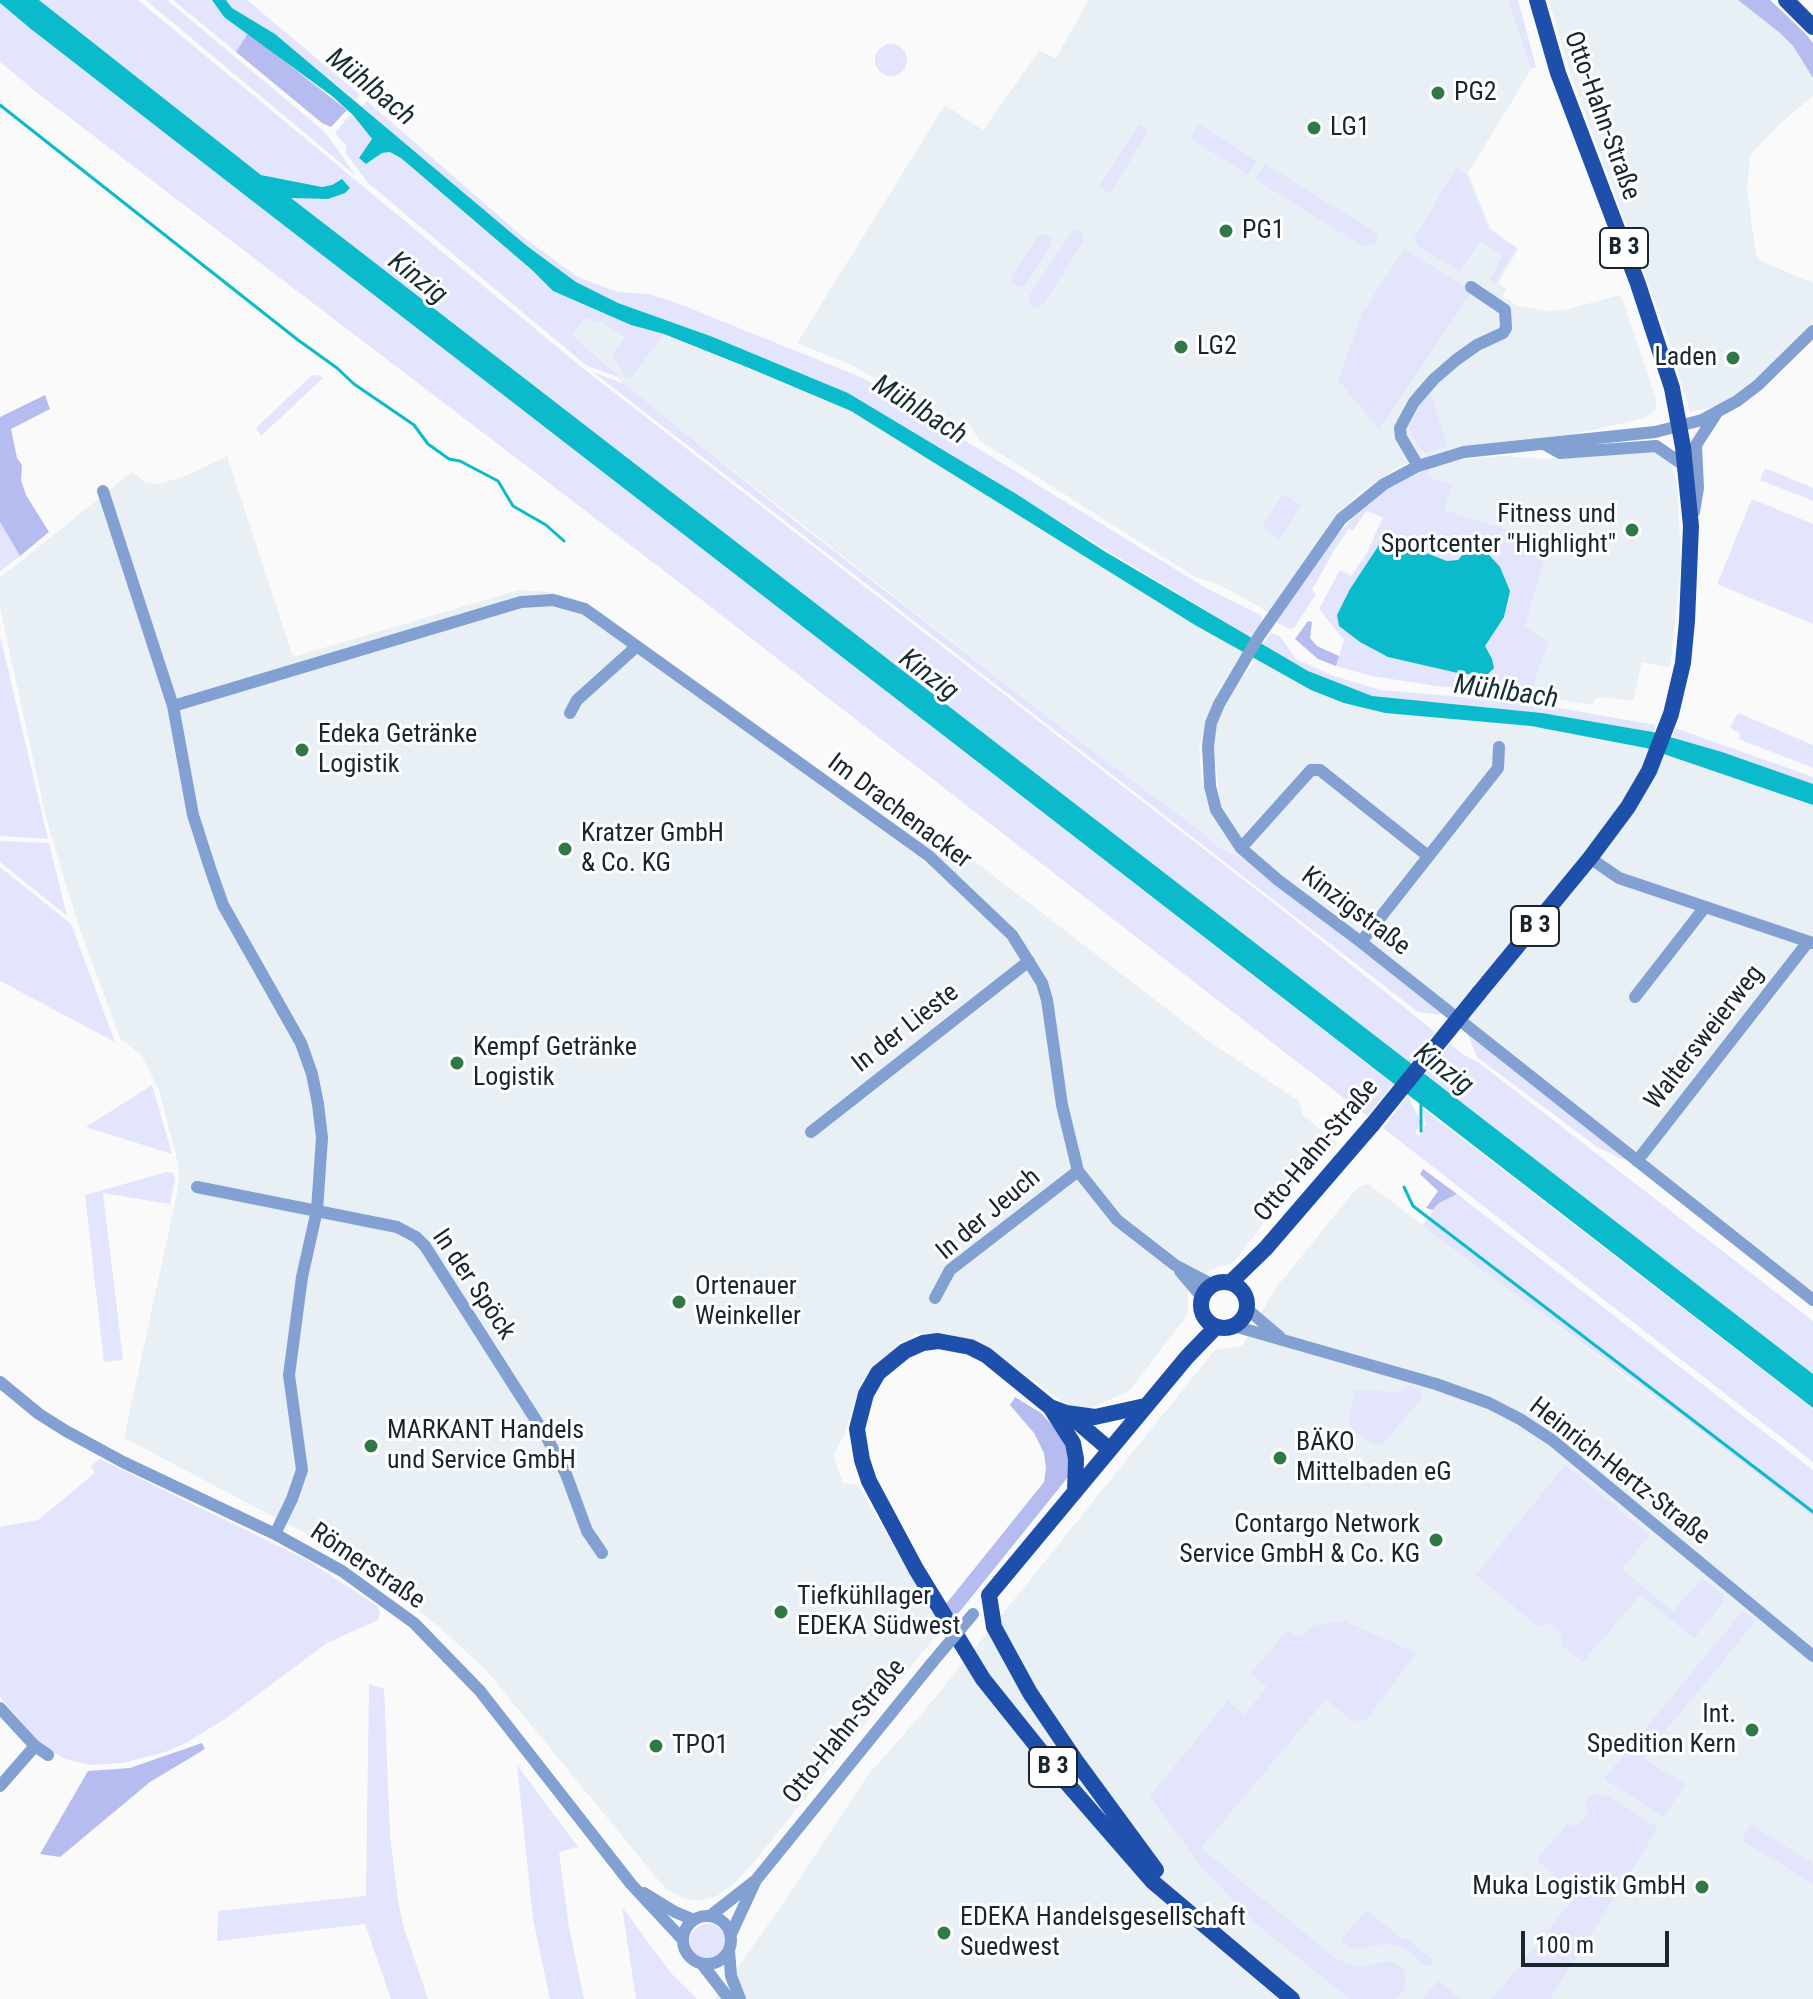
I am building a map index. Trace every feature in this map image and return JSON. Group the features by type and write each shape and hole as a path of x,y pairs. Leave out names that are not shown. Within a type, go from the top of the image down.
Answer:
{"main road":[{"name":"Otto-Hahn-Straße","path":"1234,1326 1245,1316 1227,1293 1372,1125 1628,807 1649,771 1671,714 1683,663 1691,526 1680,427 1672,388 1643,299 1558,73 1537,0"},
{"path":"1786,0 1813,27"},
{"path":"1227,1293 1210,1322 1234,1326"},
{"name":"Otto-Hahn-Straße","path":"989,1595 1187,1357 1210,1322"},
{"name":"B 3","path":"1109,1449 986,1355 953,1342 923,1343 889,1362 870,1385 857,1429 869,1481 902,1545 983,1679 1153,1882 1295,1999"},
{"path":"1058,1410 1095,1417 1145,1406"},
{"name":"B 3","path":"1058,1410 1073,1443 1075,1492"},
{"name":"B 3","path":"989,1595 994,1627 1030,1693 1177,1901"}],"street":[{"path":"1418,466 1401,437 1400,428 1414,402 1456,360 1477,345 1503,333 1506,328 1505,310 1471,287"},
{"path":"1691,526 1698,488 1696,445 1716,414 1758,385 1813,331"},
{"name":"Kinzigstraße","path":"1716,414 1680,427 1464,452 1418,466 1384,484 1341,519 1259,636 1219,704 1211,723 1208,746 1210,786 1216,810 1241,848 1278,880 1361,942 1813,1300"},
{"path":"1544,444 1560,453 1656,446 1685,466"},
{"path":"103,491 173,706 193,815 223,905 287,1015 312,1074 322,1138 317,1210 302,1277 289,1375 302,1470 275,1534"},
{"name":"Im Drachenacker","path":"173,706 495,609 538,600 553,600 585,609 929,856 1012,935 1042,983 1047,1000 1062,1105 1078,1171 1117,1220 1175,1265 1227,1293"},
{"path":"570,713 577,700 636,647"},
{"path":"1361,942 1498,768 1499,747"},
{"path":"1241,848 1311,770 1320,770 1428,856"},
{"path":"1590,858 1619,878 1810,943"},
{"path":"1635,997 1705,907"},
{"name":"Waltersweierweg","path":"1637,1161 1810,943"},
{"name":"In der Lieste","path":"811,1132 1029,961"},
{"name":"In der Jeuch","path":"935,1298 950,1270 1078,1171"},
{"name":"In der Spöck","path":"197,1187 397,1227 416,1237 425,1246 546,1436 566,1474 587,1531 602,1553"},
{"name":"Heinrich-Hertz-Straße","path":"1227,1293 1282,1339"},
{"name":"Heinrich-Hertz-Straße","path":"1234,1326 1436,1384 1489,1403 1520,1419 1552,1440 1813,1656"},
{"name":"Römerstraße","path":"0,1382 39,1414 85,1442 275,1534 342,1571 414,1623 480,1691 631,1884 683,1940"},
{"name":"Otto-Hahn-Straße","path":"710,1916 756,1880 989,1595"},
{"path":"0,1708 35,1746 48,1755"},
{"path":"0,1786 35,1746"},
{"name":"Otto-Hahn-Straße","path":"731,1934 756,1880"},
{"name":"Römerstraße","path":"631,1884 664,1906 694,1920"},
{"path":"729,1999 702,1964 688,1955 684,1932 694,1920 710,1916 725,1923 731,1934 731,1976 740,1999"},
{"path":"702,1964 718,1962 729,1950"}],"shaded area":[{"path":"0,0 39,0 261,175 322,187 342,179 350,188 345,193 328,199 291,198 1813,1374 1813,1408 246,196 31,29"},
{"path":"39,0 138,0 580,366 1294,919 1435,1032 1410,1063 290,198 332,185 322,187 261,175"},
{"path":"146,0 167,0 325,132 356,176"},
{"path":"173,0 212,0 224,17 248,33 236,52"},
{"path":"212,0 226,0 232,8 275,34 527,246 576,282 618,303 713,337 848,393 1018,495 1104,551 1308,671 1372,696 1542,713 1653,732 1813,784 1813,805 1646,748 1531,726 1385,713 1344,703 1311,690 1195,625 851,411 664,334 631,325 553,291 401,158 390,152 382,153 366,164 359,158 372,139 353,115 332,96 224,17"},
{"path":"226,0 247,0 359,94 358,98 355,100 275,34 232,8"},
{"path":"1089,0 1508,0 1531,70 1468,173 1490,228 1518,249 1498,283 1507,289 1502,296 1518,306 1548,311 1564,310 1621,295 1656,399 1656,410 1644,418 1594,430 1545,439 1454,448 1398,467 1362,491 1331,523 1270,613 1218,584 1179,567 979,440 964,416 957,428 852,365 797,343 945,105 983,130 1039,51 1056,58"},
{"path":"1508,0 1518,0 1536,67 1531,69"},
{"path":"1549,0 1738,0 1793,46 1813,78 1813,96 1750,155 1747,190 1756,255 1761,261 1813,283 1813,323 1763,372 1717,406 1690,412 1670,343 1570,72"},
{"path":"1738,0 1770,0 1805,33 1813,43 1813,78 1793,46"},
{"path":"0,3 1393,1084 1367,1116 667,573 40,95 0,62"},
{"path":"248,33 347,110 331,127 322,123 236,52"},
{"path":"891,44 903,48 907,60 903,72 891,76 879,72 875,60 879,48"},
{"path":"367,101 523,237 578,277 618,292 648,294 672,301 863,378 1206,588 1261,615 1262,621 1250,637 848,393 713,337 618,303 576,282 527,246 362,107"},
{"path":"353,115 372,140 359,158 366,164 382,153 390,152 401,158 553,291 631,325 664,334 631,378 627,378 612,355 625,338 601,321 598,324 586,317 572,334 621,378 587,366 368,183 335,133"},
{"path":"1199,124 1257,161 1248,175 1190,138"},
{"path":"1139,125 1146,127 1147,134 1110,193 1099,187"},
{"path":"1265,164 1375,232 1378,239 1375,244 1364,247 1255,179"},
{"path":"1456,168 1466,174 1489,230 1517,248 1495,283 1490,279 1503,255 1480,241 1460,271 1419,247 1414,239"},
{"path":"1073,230 1082,232 1084,240 1043,305 1032,307 1028,298"},
{"path":"1045,234 1051,239 1050,246 1024,286 1017,287 1012,276 1039,236"},
{"path":"1404,249 1472,291 1379,429 1338,380 1363,312"},
{"path":"586,316 600,320 625,338 631,377 664,334 851,411 1243,652 1220,688 1207,718 1199,749 1202,781 1211,812 1220,801 1213,740 1216,720 1225,701 1256,659 1311,690 1385,713 1531,726 1646,748 1813,805 1813,1304 1248,861 1221,849 1087,747 625,386 610,367 572,334"},
{"path":"593,372 624,384 1087,747 1221,849 1248,861 1448,1016 1418,1012"},
{"path":"311,376 323,378 261,436 256,428"},
{"path":"1431,394 1447,446 1425,453 1418,447 1409,428 1423,401"},
{"path":"45,395 50,409 11,429 17,458 22,465 21,480 26,495 49,532 20,556 0,522 0,417"},
{"path":"1654,450 1670,462 1677,484 1681,565 1670,668 1642,662 1633,701 1602,697 1596,698 1592,705 1530,695 1549,643 1525,628 1544,561 1508,530 1443,510 1428,477 1430,468 1465,459 1502,456 1546,459"},
{"path":"227,456 293,657 519,590 574,598 599,611 910,834 933,847 949,846 960,850 1210,1042 1299,1101 1303,1115 1338,1144 1289,1189 1234,1262 1212,1269 1188,1292 1188,1309 1184,1320 1129,1391 1084,1411 1071,1408 986,1345 941,1333 917,1334 901,1342 869,1372 861,1383 843,1438 833,1455 843,1483 856,1485 861,1490 942,1628 754,1862 735,1883 717,1896 698,1901 682,1898 664,1887 486,1670 389,1587 318,1540 124,1438 178,1189 179,1167 159,1090 142,1056 120,1038 79,927 46,818 0,608 0,578 132,472 145,482 159,484 188,475"},
{"path":"1430,468 1428,477 1452,485 1444,510 1508,530 1544,561 1525,627 1549,642 1530,695 1436,686 1372,676 1336,666 1344,640 1319,609 1340,570 1351,576 1366,554 1383,518 1366,511 1353,531 1349,529 1336,547 1312,590 1316,594 1294,628 1289,629 1276,622 1329,544 1354,517 1387,488"},
{"path":"1765,468 1813,488 1813,501 1760,480"},
{"path":"1283,494 1301,505 1280,539 1262,527"},
{"path":"1752,499 1813,524 1813,624 1717,584"},
{"path":"0,522 20,556 0,571"},
{"path":"1403,544 1447,561 1458,560 1470,546 1483,548 1500,567 1510,591 1504,617 1485,646 1494,668 1488,674 1462,674 1388,657 1339,626 1337,615 1379,545"},
{"path":"1308,621 1312,622 1310,638 1317,646 1339,656 1336,666 1318,659 1295,639"},
{"path":"1271,633 1280,636 1296,659 1334,676 1381,690 1530,703 1656,725 1653,732 1542,713 1372,696 1330,682 1295,665 1263,644"},
{"path":"0,636 2,644 48,839 0,836"},
{"path":"1738,713 1813,745 1813,768 1739,739 1740,734 1730,727"},
{"path":"1675,728 1813,777 1813,784 1673,737"},
{"path":"0,841 49,843 67,916 0,862"},
{"path":"0,867 71,924 115,1042 0,981"},
{"path":"1466,1030 1628,1158 1622,1159 1597,1147 1477,1057"},
{"path":"1450,1044 1478,1062 1813,1321 1813,1374 1425,1075"},
{"path":"152,1085 172,1154 86,1127"},
{"path":"1408,1096 1421,1122 1415,1133 1419,1136 1426,1124 1422,1108 1813,1409 1813,1462 1383,1128"},
{"path":"1423,1169 1457,1194 1439,1203 1433,1210 1426,1208 1438,1191 1420,1174"},
{"path":"167,1172 173,1173 175,1178 170,1204 103,1193 123,1360 104,1362 85,1195"},
{"path":"1368,1184 1813,1517 1813,1999 715,1999 868,1775 926,1709 1215,1350 1242,1346 1275,1289 1350,1196 1360,1186"},
{"path":"1457,1194 1813,1470 1813,1517 1422,1226 1439,1203"},
{"path":"1410,1386 1422,1389 1422,1397 1385,1442 1372,1444 1352,1428 1349,1421 1355,1390 1399,1392"},
{"path":"1015,1397 1041,1413 1060,1434 1069,1463 1068,1477 953,1620 946,1604 1044,1482 1044,1453 1034,1433 1010,1405"},
{"path":"100,1459 307,1560 377,1606 380,1613 378,1620 327,1643 225,1719 165,1752 123,1763 91,1765 65,1759 44,1747 0,1697 0,1527 38,1520 95,1473 91,1466"},
{"path":"1565,1465 1650,1535 1622,1569 1673,1612 1702,1578 1724,1596 1722,1604 1694,1638 1640,1595 1583,1662 1561,1645 1562,1634 1549,1623 1539,1627 1476,1575"},
{"path":"1745,1613 1755,1622 1643,1758 1685,1784 1664,1817 1604,1779 1740,1614"},
{"path":"1344,1621 1416,1653 1366,1720 1352,1721 1326,1699 1201,1848 1336,1959 1359,1967 1389,1961 1398,1965 1404,1970 1406,1980 1404,1990 1396,1999 1350,1999 1254,1922 1202,1868 1150,1796 1228,1701 1244,1715 1267,1687 1251,1674 1287,1630 1299,1637 1315,1625"},
{"path":"369,1684 384,1689 390,1835 398,1900 403,1925 428,1999 391,1999 365,1924 217,1941 218,1911 366,1896"},
{"path":"202,1743 205,1749 150,1782 60,1857 40,1854 88,1771 130,1768"},
{"path":"517,1765 578,1847 559,1852 569,1927 584,1999 550,1999 533,1919"},
{"path":"1592,1793 1609,1796 1658,1828 1550,1999 1492,1999 1577,1895 1538,1859 1567,1824 1577,1826 1589,1812 1585,1802"},
{"path":"1751,1824 1813,1864 1813,1884 1742,1840"},
{"path":"622,1907 671,1973 697,1999 636,1999"},
{"path":"1366,1910 1433,1960 1432,1965 1425,1965 1404,1948 1384,1944 1359,1949 1340,1941"},
{"path":"708,1924 721,1929 726,1942 721,1955 708,1960 695,1955 690,1942 695,1929"},
{"path":"1440,1982 1460,1999 1423,1999"}],"waterway":[{"path":"0,105 354,384 414,425 428,444 449,459 460,461 498,481 513,506 546,525 564,541"},
{"path":"1421,1103 1421,1131"},
{"path":"1404,1187 1413,1206 1813,1512"}],"place":[{"name":"PG2","path":"1438,93"},
{"name":"LG1","path":"1314,128"},
{"name":"PG1","path":"1226,231"},
{"name":"LG2","path":"1181,347"},
{"name":"Laden","path":"1733,358"},
{"name":"Fitness und Sportcenter \"Highlight\"","path":"1632,530"},
{"name":"Edeka Getränke Logistik","path":"302,750"},
{"name":"Kratzer GmbH & Co. KG","path":"565,849"},
{"name":"Kempf Getränke Logistik","path":"457,1063"},
{"name":"Ortenauer Weinkeller","path":"679,1302"},
{"name":"MARKANT Handels und Service GmbH","path":"371,1446"},
{"name":"BÄKO Mittelbaden eG","path":"1280,1458"},
{"name":"Contargo Network Service GmbH & Co. KG","path":"1436,1540"},
{"name":"Tiefkühllager EDEKA Südwest","path":"781,1612"},
{"name":"Int. Spedition Kern","path":"1752,1730"},
{"name":"TPO1","path":"656,1746"},
{"name":"Muka Logistik GmbH","path":"1702,1887"},
{"name":"EDEKA Handelsgesellschaft Suedwest","path":"944,1933"}],"water label":[{"name":"Mühlbach","path":"370,88"},
{"name":"Kinzig","path":"417,279"},
{"name":"Mühlbach","path":"919,411"},
{"name":"Kinzig","path":"928,676"},
{"name":"Mühlbach","path":"1506,693"},
{"name":"Kinzig","path":"1443,1070"}]}
